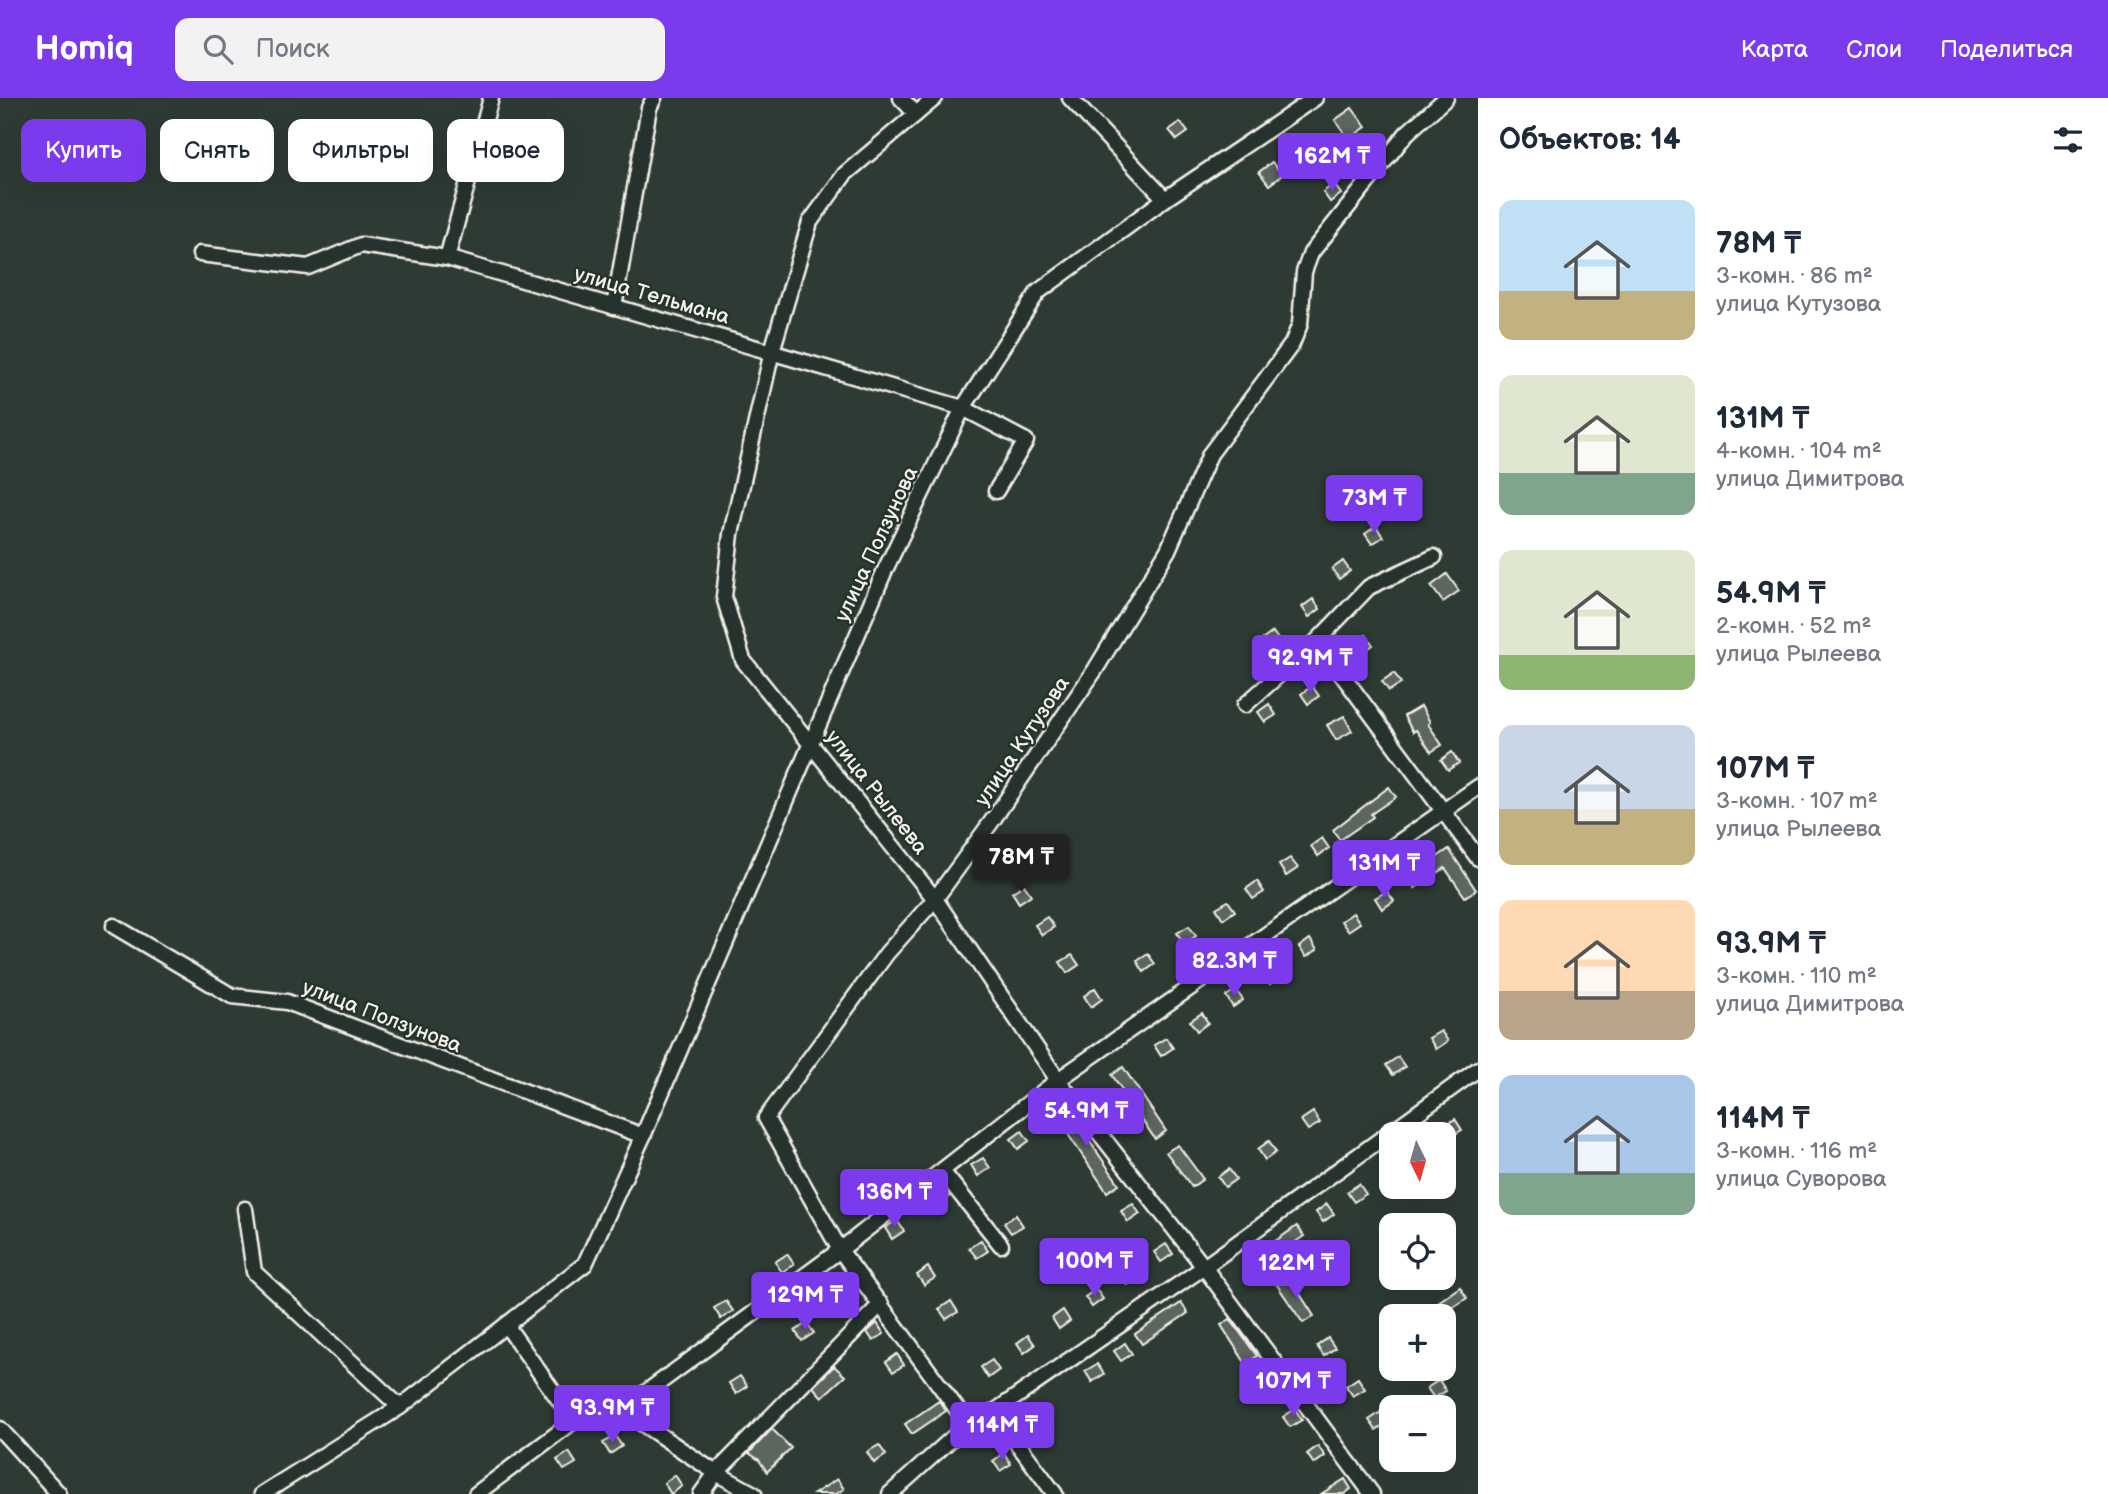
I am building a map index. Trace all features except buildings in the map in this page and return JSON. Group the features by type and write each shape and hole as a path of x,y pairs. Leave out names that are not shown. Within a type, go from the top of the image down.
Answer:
{"street":[{"path":"446,258 491,98"},
{"path":"614,307 649,108 654,98"},
{"path":"901,98 916,114"},
{"name":"улица Рылеева","path":"935,98 845,174 810,222 772,351 731,534 724,597 743,660 935,899 1058,1080 1203,1266 1372,1494"},
{"path":"1070,98 1165,199"},
{"name":"улица Ползунова","path":"262,1494 400,1407 585,1264 643,1136 885,570 963,408 1038,292 1165,199 1315,98"},
{"name":"улица Кутузова","path":"968,1424 840,1250 766,1118 887,953 935,899 1095,670 1168,550 1210,454 1292,344 1300,324 1304,272 1311,253 1408,133 1446,98"},
{"name":"улица Тельмана","path":"200,254 308,267 361,245 446,258 772,351 963,408 1026,441 996,491"},
{"path":"1245,705 1317,641 1369,587 1434,557"},
{"path":"1317,641 1478,858"},
{"path":"476,1494 575,1421 622,1410 840,1250 1058,1080 1478,787"},
{"name":"улица Ползунова","path":"114,926 232,996 288,1002 643,1136"},
{"path":"890,1494 968,1424 994,1412 1478,1069"},
{"path":"942,1171 1001,1245"},
{"path":"245,1209 254,1272 400,1407"},
{"path":"701,1494 716,1473 881,1304"},
{"path":"506,1325 575,1421"},
{"path":"622,1410 716,1473 754,1494"},
{"path":"994,1412 1055,1494"},
{"path":"0,1429 59,1494"}]}
